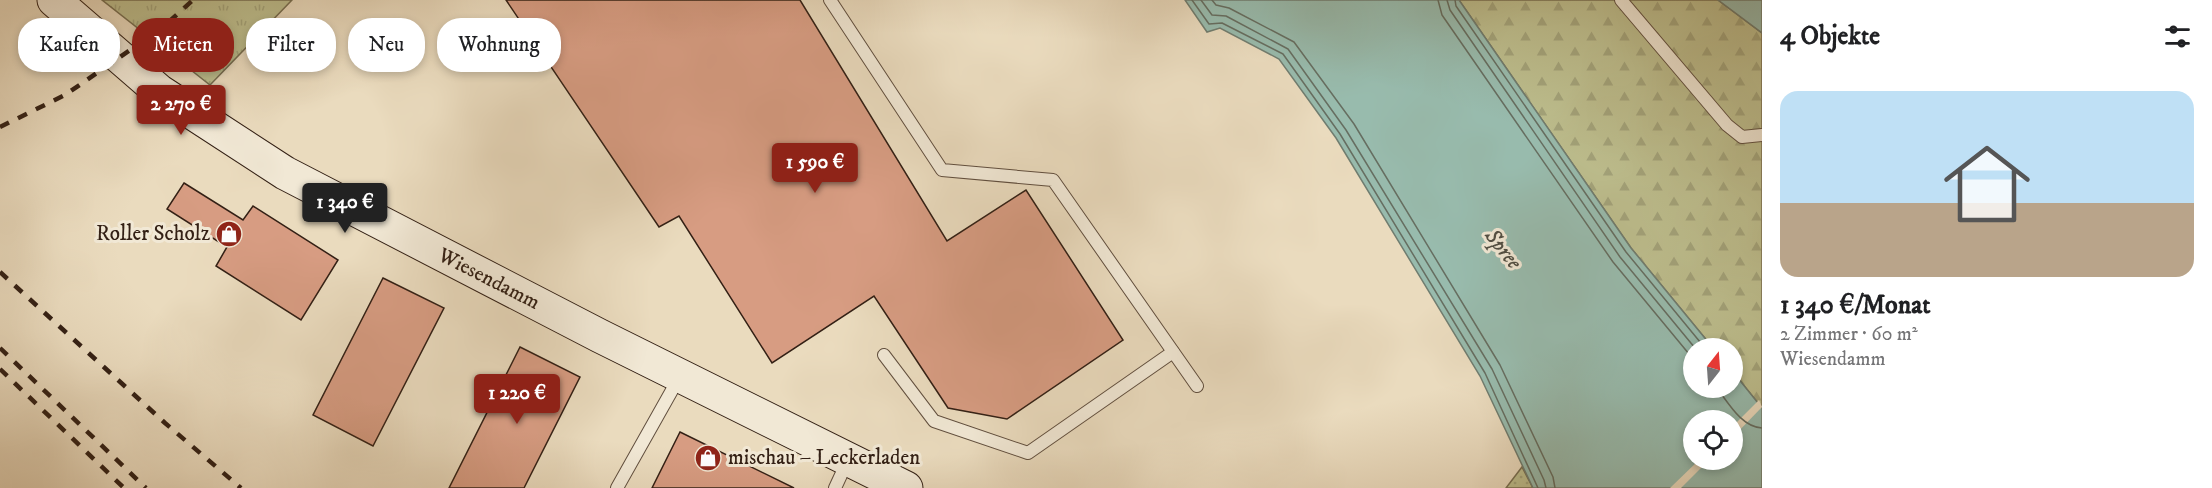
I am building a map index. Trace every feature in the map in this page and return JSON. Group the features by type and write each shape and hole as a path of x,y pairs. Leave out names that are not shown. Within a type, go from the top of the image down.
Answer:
{"street":[{"name":"Wiesendamm","path":"60,5 159,91 285,173 600,336 681,375 842,474 906,488"}],"lane":[{"path":"830,0 942,170 1053,180 1197,386"},
{"path":"1621,0 1727,125 1742,137 1762,135"},
{"path":"884,355 934,421 1028,453 1173,352"},
{"path":"617,488 681,375"}],"green space":[{"path":"102,0 292,0 275,18 246,18 246,48 234,60 234,18 132,18 132,24"},
{"path":"1459,0 1718,0 1762,33 1762,408 1743,384 1743,338 1705,338 1631,248"},
{"path":"193,72 223,72 210,85"},
{"path":"1522,467 1533,488 1506,488"}],"water":[{"name":"Spree","path":"1185,0 1459,0 1631,248 1705,338 1683,338 1683,398 1743,398 1743,384 1762,408 1762,488 1533,488 1480,376 1336,138 1279,59 1220,28 1207,32"},
{"path":"1718,0 1762,0 1762,33"}],"pier":[{"path":"1759,400 1762,407 1743,427 1743,416"},
{"path":"1689,470 1699,470 1681,488 1670,488"}],"building":[{"path":"506,0 800,0 947,241 1026,190 1123,340 1007,419 948,408 874,296 772,363 679,216 659,227 555,72 561,72 561,18 518,18"},
{"path":"184,183 243,220 253,206 338,260 301,320 216,266 227,247 167,209"},
{"path":"383,278 444,308 373,446 313,415"},
{"path":"520,347 580,377 524,488 449,488"},
{"path":"680,432 794,488 652,488"}],"railway":[{"path":"0,127 65,95 162,28 193,0"},
{"path":"0,272 165,423 241,488"},
{"path":"0,348 146,488"},
{"path":"0,369 124,488"}],"place":[{"name":"Roller Scholz","path":"229,234"},
{"name":"mischau – Leckerladen","path":"708,458"}]}
